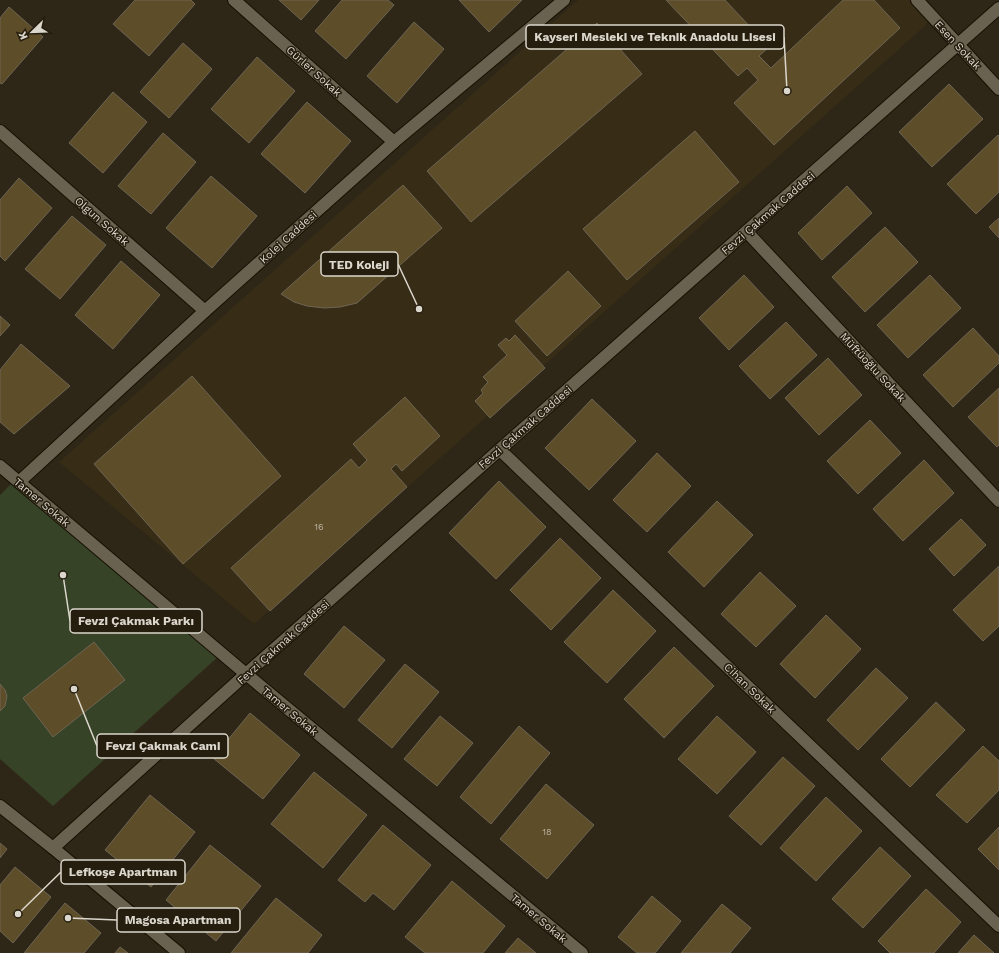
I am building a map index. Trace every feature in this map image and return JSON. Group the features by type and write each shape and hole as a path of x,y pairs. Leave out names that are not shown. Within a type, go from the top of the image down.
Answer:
{"street":[{"name":"Gürler Sokak","path":"234,0 394,142"},
{"name":"Kolej Caddesi","path":"19,482 205,311 394,142 564,0"},
{"name":"Esen Sokak","path":"916,0 999,89"},
{"name":"Fevzi Çakmak Caddesi","path":"53,848 246,674 959,45 999,8"},
{"name":"Olgun Sokak","path":"0,131 205,311"},
{"name":"Müftüoğlu Sokak","path":"747,232 999,501"},
{"name":"Cihan Sokak","path":"500,450 999,926"},
{"name":"Tamer Sokak","path":"0,466 246,674 582,953"},
{"path":"0,806 179,953"}],"shaded area":[{"path":"578,0 912,0 928,21 926,25 254,624 59,462"}],"green space":[{"path":"15,480 220,655 53,806 0,759 0,495"}],"building":[{"path":"135,0 191,0 195,4 149,56 113,24"},
{"path":"279,0 319,0 301,20"},
{"path":"342,0 388,0 394,5 346,59 315,31"},
{"path":"459,0 522,0 489,32"},
{"path":"666,0 725,0 769,47 759,56 771,68 843,0 874,0 900,28 774,145 734,103 758,80 747,68 738,76"},
{"path":"9,7 43,37 2,84 0,83 0,18"},
{"path":"414,22 444,49 397,103 367,76"},
{"path":"597,23 642,74 471,222 427,171"},
{"path":"183,43 212,69 169,118 140,92"},
{"path":"257,57 295,91 249,143 211,109"},
{"path":"949,84 983,119 932,167 899,132"},
{"path":"113,92 147,122 103,173 69,143"},
{"path":"307,102 351,141 305,193 261,154"},
{"path":"695,131 739,182 627,280 583,229"},
{"path":"163,133 196,162 151,214 118,186"},
{"path":"998,135 999,192 976,214 947,184"},
{"path":"211,176 257,216 212,268 166,228"},
{"path":"19,178 52,208 5,261 0,256 0,200"},
{"path":"403,185 442,228 357,303 340,307 324,308 307,306 294,302 281,294"},
{"path":"847,186 872,213 822,260 798,233"},
{"path":"72,216 106,245 60,299 25,269"},
{"path":"999,218 999,238 989,227"},
{"path":"885,227 918,262 865,312 832,277"},
{"path":"121,261 160,295 113,349 75,315"},
{"path":"568,271 601,306 547,356 515,321"},
{"path":"744,275 774,307 729,350 699,318"},
{"path":"930,275 961,308 908,358 877,325"},
{"path":"0,316 10,325 0,336"},
{"path":"786,322 817,355 770,399 739,366"},
{"path":"973,328 999,356 999,363 953,407 923,375"},
{"path":"515,335 545,368 490,418 475,401 483,393 481,390 488,382 483,377 507,355 498,345 506,338 509,341"},
{"path":"21,344 70,386 14,434 0,422 0,370"},
{"path":"828,358 862,395 819,435 785,398"},
{"path":"192,376 281,476 183,564 94,464"},
{"path":"999,388 999,445 997,447 968,417"},
{"path":"405,397 440,436 402,471 396,464 391,469 407,487 270,611 231,568 351,459 359,468 367,460 353,444"},
{"path":"592,399 636,441 589,490 545,448"},
{"path":"870,420 901,453 858,494 827,461"},
{"path":"657,453 691,486 647,532 613,500"},
{"path":"924,460 954,493 903,541 873,509"},
{"path":"499,481 546,527 496,579 449,533"},
{"path":"717,501 753,535 704,587 668,552"},
{"path":"961,519 986,545 954,576 929,549"},
{"path":"560,538 601,578 551,630 510,590"},
{"path":"999,566 999,626 983,641 953,610"},
{"path":"760,572 796,606 756,647 721,614"},
{"path":"613,590 656,631 607,683 564,642"},
{"path":"826,615 861,649 815,698 780,664"},
{"path":"344,626 385,660 344,708 304,674"},
{"path":"94,642 125,680 53,737 23,698"},
{"path":"674,647 714,686 664,738 624,699"},
{"path":"405,664 439,692 392,748 358,720"},
{"path":"876,668 908,698 858,750 827,720"},
{"path":"0,684 5,690 7,696 5,706 0,711"},
{"path":"936,702 965,730 910,787 881,759"},
{"path":"250,713 300,755 263,799 213,758"},
{"path":"440,716 473,743 437,786 404,759"},
{"path":"717,716 756,752 717,794 678,759"},
{"path":"519,726 550,753 491,824 460,797"},
{"path":"983,746 999,761 999,790 967,823 936,795"},
{"path":"783,757 815,786 761,845 729,816"},
{"path":"314,772 367,815 323,868 271,824"},
{"path":"546,784 594,825 547,879 500,839"},
{"path":"150,795 195,832 151,887 105,850"},
{"path":"826,797 862,831 816,881 780,848"},
{"path":"383,825 431,865 394,910 373,893 365,902 338,880"},
{"path":"999,827 999,870 978,849"},
{"path":"0,843 7,849 0,858"},
{"path":"210,845 261,886 216,941 166,900"},
{"path":"880,847 911,876 863,928 832,899"},
{"path":"15,867 51,897 13,943 0,931 0,885"},
{"path":"452,881 505,926 483,953 425,953 405,937"},
{"path":"926,889 961,922 934,953 890,953 878,941"},
{"path":"652,896 681,921 655,953 637,953 618,937"},
{"path":"276,898 322,935 308,953 231,953"},
{"path":"65,903 101,933 84,953 24,953"},
{"path":"722,904 751,928 730,953 681,953"},
{"path":"974,935 994,953 958,953"},
{"path":"518,938 536,953 505,953"},
{"path":"120,947 128,953 115,953"}],"place":[{"name":"Kayseri Mesleki ve Teknik Anadolu Lisesi","path":"787,91"},
{"name":"TED Koleji","path":"419,309"},
{"name":"Fevzi Çakmak Parkı","path":"63,575"},
{"name":"Fevzi Çakmak Cami","path":"74,689"},
{"name":"Lefkoşe Apartman","path":"18,914"},
{"name":"Magosa Apartman","path":"68,918"}]}
